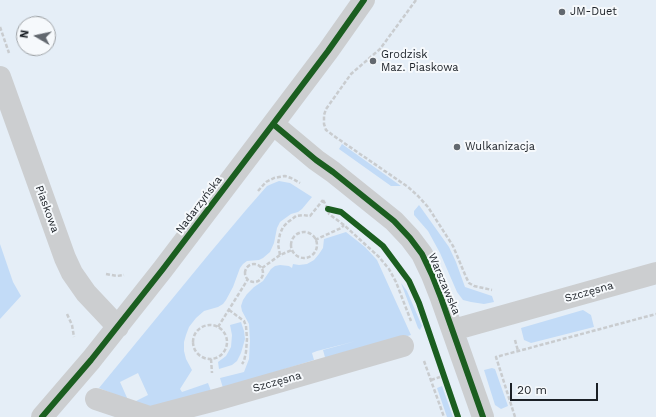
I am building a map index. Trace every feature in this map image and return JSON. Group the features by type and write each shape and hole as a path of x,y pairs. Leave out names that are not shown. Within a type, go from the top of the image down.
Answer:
{"street":[{"name":"Nadarzyńska","path":"42,417 118,327 328,51 364,0"},
{"name":"Piaskowa","path":"1,81 62,251 72,273 86,293 118,327"},
{"name":"Warszawska","path":"273,124 394,222 410,238 422,254 432,275 453,330 483,417"},
{"name":"Szczęsna","path":"453,330 656,274"},
{"name":"Szczęsna","path":"150,417 403,346"},
{"path":"96,399 150,417"}],"path":[{"path":"416,0 380,49 351,74 326,109 324,124 326,130 408,187 418,196 436,219 453,246 469,283 474,286 495,291"},
{"path":"253,195 266,182 279,176 292,178 306,187"},
{"path":"280,255 278,244 283,226 296,216 310,216 323,200 328,208 329,214 344,225 379,257 389,269 396,282 412,324"},
{"path":"328,208 335,210"},
{"path":"315,240 341,228 344,225"},
{"path":"307,232 314,237 316,249 311,255 302,257 298,256 292,250 292,238 299,233 307,232"},
{"path":"262,268 280,255 292,250"},
{"path":"258,264 262,268 262,276 258,281 253,282 248,279 245,274 249,266 258,264"},
{"path":"218,327 248,279"},
{"path":"65,309 72,325 74,340"},
{"path":"229,310 244,321 246,326 246,352 244,361 239,368"},
{"path":"515,417 496,357 656,314"},
{"path":"208,325 218,327 223,330 228,340 225,351 217,358 205,359 196,352 193,341 194,335 198,330 208,325"},
{"path":"422,355 444,417"},
{"path":"441,369 446,383"},
{"path":"212,373 218,372"}],"shaded area":[{"path":"342,144 401,186 391,186 339,149"},
{"path":"279,181 290,183 312,197 302,209 291,214 280,222 270,252 259,260 247,261 243,264 233,287 223,304 204,311 189,327 186,335 184,351 186,359 192,370 180,389 182,392 208,383 211,391 149,407 132,403 148,395 138,373 120,382 128,400 99,388 246,210 267,186"},
{"path":"419,205 449,247 465,287 492,296 494,302 484,304 463,300 457,292 440,253 428,231 414,215 414,211"},
{"path":"346,232 365,247 377,260 411,335 326,361 323,350 356,341 317,351 312,353 314,360 223,388 220,378 244,372 249,359 249,324 241,306 247,294 263,281 271,269 275,266 289,266 292,268 293,264 307,264 314,260 319,254 323,248 324,239"},
{"path":"0,244 13,282 21,296 0,319"},
{"path":"401,283 407,291 422,326 420,330 418,328"},
{"path":"583,310 591,315 594,327 531,343 524,340 521,328"},
{"path":"241,322 245,339 241,353 237,361 232,365 219,369 218,362 226,356 231,347 232,335 230,325"},
{"path":"492,368 495,369 508,406 501,409 495,405 484,370"},
{"path":"442,386 453,417 447,417 437,388"}],"cycle path":[{"path":"42,417 91,360 163,269 328,51 364,0"},
{"path":"273,124 394,221 410,238 422,254 441,298 483,417"},
{"path":"328,209 341,212 383,246 409,281 419,303 458,417"}],"place":[{"name":"JM-Duet","path":"562,12"},
{"name":"Grodzisk Maz. Piaskowa","path":"373,61"},
{"name":"Wulkanizacja","path":"457,147"}]}
